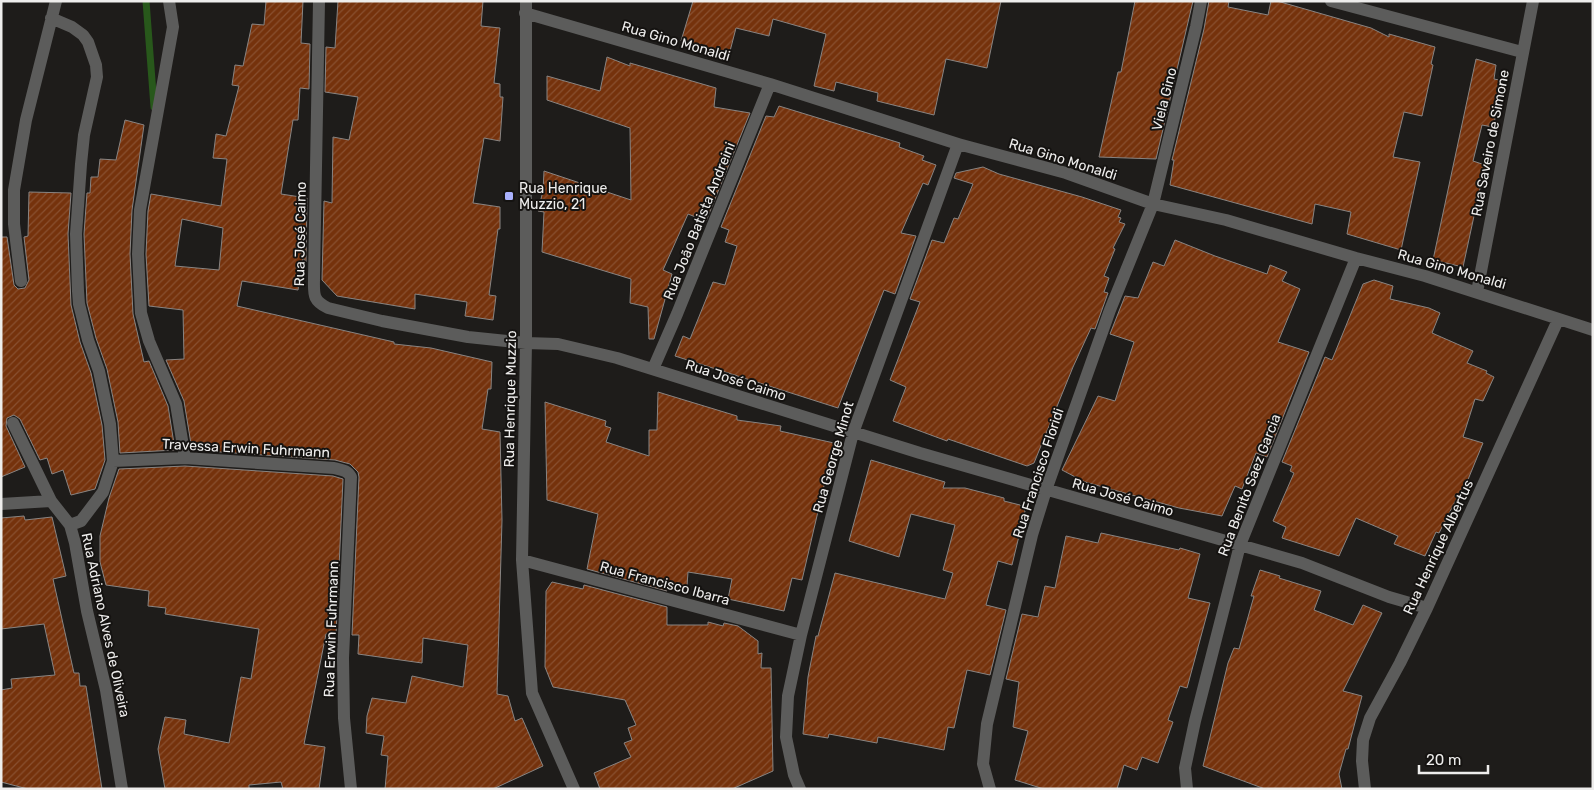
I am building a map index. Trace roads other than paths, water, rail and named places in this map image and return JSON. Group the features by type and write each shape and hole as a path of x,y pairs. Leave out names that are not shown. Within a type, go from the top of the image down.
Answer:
{"street":[{"path":"21,281 14,224 14,190 26,120 56,1"},
{"path":"169,1 173,27 140,210 138,254 141,313 149,342 176,404 185,458"},
{"name":"Rua José Caimo","path":"319,1 314,295 316,300 328,308 382,321 468,336 526,343 558,344 617,358 853,433 1302,563 1389,597 1427,608"},
{"name":"Viela Gino","path":"1154,204 1201,1"},
{"path":"1331,1 1522,52"},
{"name":"Rua Saveiro de Simone","path":"1477,292 1533,1"},
{"name":"Rua Henrique Muzzio","path":"526,7 526,343 522,560 532,694 574,789"},
{"name":"Rua Gino Monaldi","path":"526,7 958,144 1066,173 1154,204 1226,220 1425,276 1593,330"},
{"path":"51,18 72,27 88,42 96,64 97,77 84,135 81,164 76,234 78,291 88,340 99,371 110,424 113,461 103,492 81,521 70,525"},
{"name":"Rua João Batista Andreini","path":"653,369 770,84"},
{"name":"Rua George Minot","path":"800,789 794,775 786,737 788,696 801,635 853,433 958,144"},
{"name":"Rua Francisco Floridi","path":"990,789 983,764 987,724 1032,535 1046,490 1110,310 1154,204"},
{"name":"Rua Benito Saez Garcia","path":"1187,789 1185,768 1195,721 1240,545 1356,258"},
{"name":"Rua Henrique Albertus","path":"1365,789 1362,777 1362,754 1363,740 1370,718 1427,608 1558,320"},
{"name":"Rua Adriano Alves de Oliveira","path":"13,422 51,501 70,525 87,610 106,690 122,789"},
{"name":"Travessa Erwin Fuhrmann","path":"113,461 185,458 334,468 347,472"},
{"name":"Rua Erwin Fuhrmann","path":"347,472 351,477 343,658 344,718 351,789"},
{"path":"1,504 51,501"},
{"name":"Rua Francisco Ibarra","path":"522,560 801,635"}],"waterway":[{"path":"146,1 154,107"}],"place":[{"name":"Rua Henrique Muzzio, 21","path":"509,196"}]}
